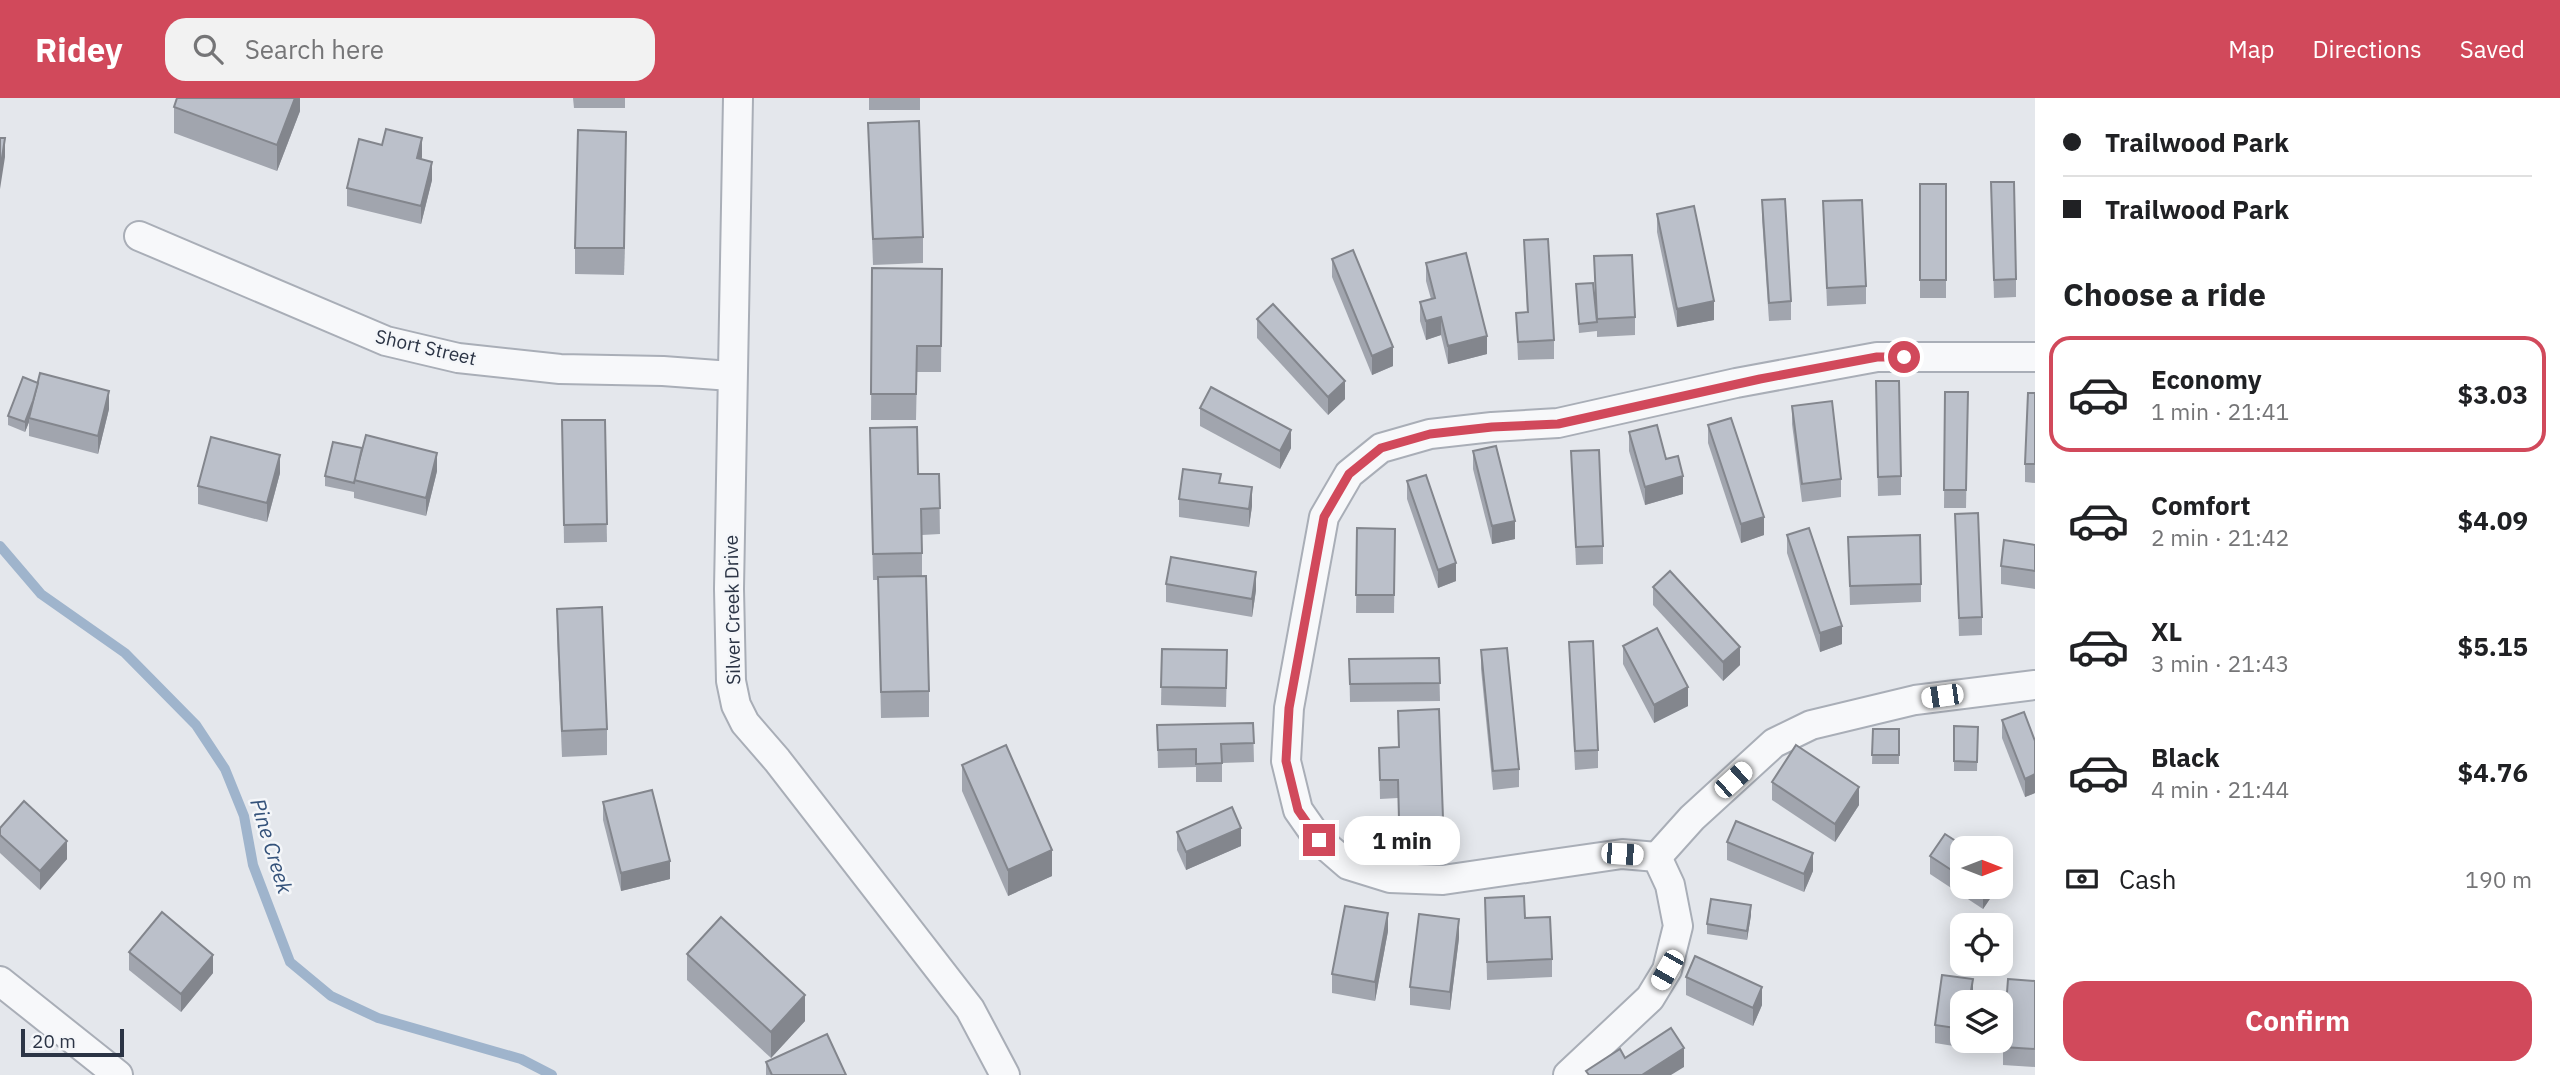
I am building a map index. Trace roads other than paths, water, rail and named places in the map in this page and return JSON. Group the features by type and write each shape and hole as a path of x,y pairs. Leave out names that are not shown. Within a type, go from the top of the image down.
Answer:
{"street":[{"name":"Silver Creek Drive","path":"738,98 729,603 731,681 736,705 744,723 777,760 880,890 970,1009 1005,1075"},
{"name":"Short Street","path":"139,236 386,341 458,358 560,369 663,371 732,376"},
{"path":"1657,857 1622,854 1443,880 1390,878 1348,865 1319,840 1298,810 1286,761 1289,708 1324,517 1349,474 1381,448 1430,434 1492,427 1558,424 1736,383 1877,357 2035,357"},
{"path":"1657,857 1692,818 1774,743 1811,725 1915,700 2035,685"},
{"path":"1568,1075 1650,998 1667,970 1678,926 1670,885 1657,857"},
{"path":"0,981 118,1075"}],"waterway":[{"name":"Pine Creek","path":"0,546 41,594 125,653 196,725 225,769 244,816 253,865 290,962 331,996 378,1018 521,1059 552,1075"}]}
